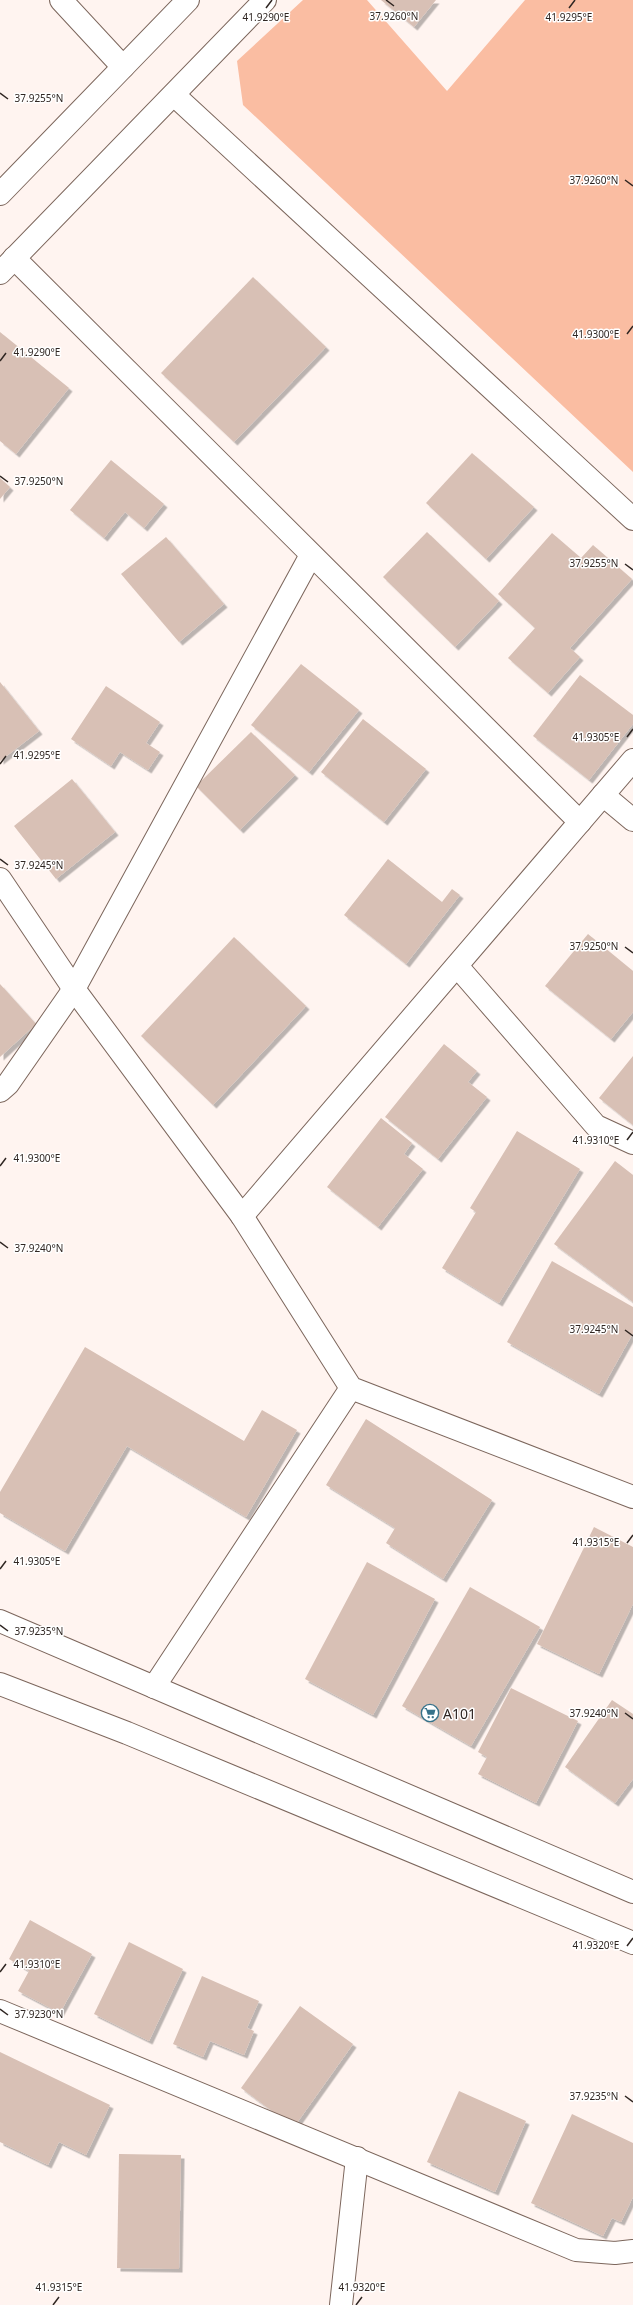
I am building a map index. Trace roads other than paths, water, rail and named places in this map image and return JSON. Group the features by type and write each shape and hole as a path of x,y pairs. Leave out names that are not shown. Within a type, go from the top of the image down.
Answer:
{"street":[{"path":"61,0 123,67"},
{"path":"0,194 188,0"},
{"path":"265,0 7,265 311,555 580,822"},
{"path":"174,95 633,519"},
{"path":"0,1092 8,1084 74,990 311,555"},
{"path":"242,1216 633,760"},
{"path":"603,795 633,820"},
{"path":"0,879 74,990 242,1216 351,1388 633,1497"},
{"path":"457,966 596,1126 633,1143"},
{"path":"154,1687 351,1388"},
{"path":"0,1622 633,1892"},
{"path":"0,1684 127,1733 633,1943"},
{"path":"0,2011 576,2250 615,2253 633,2251"},
{"path":"341,2305 357,2158"}],"place":[{"name":"A101","path":"430,1713"}]}
